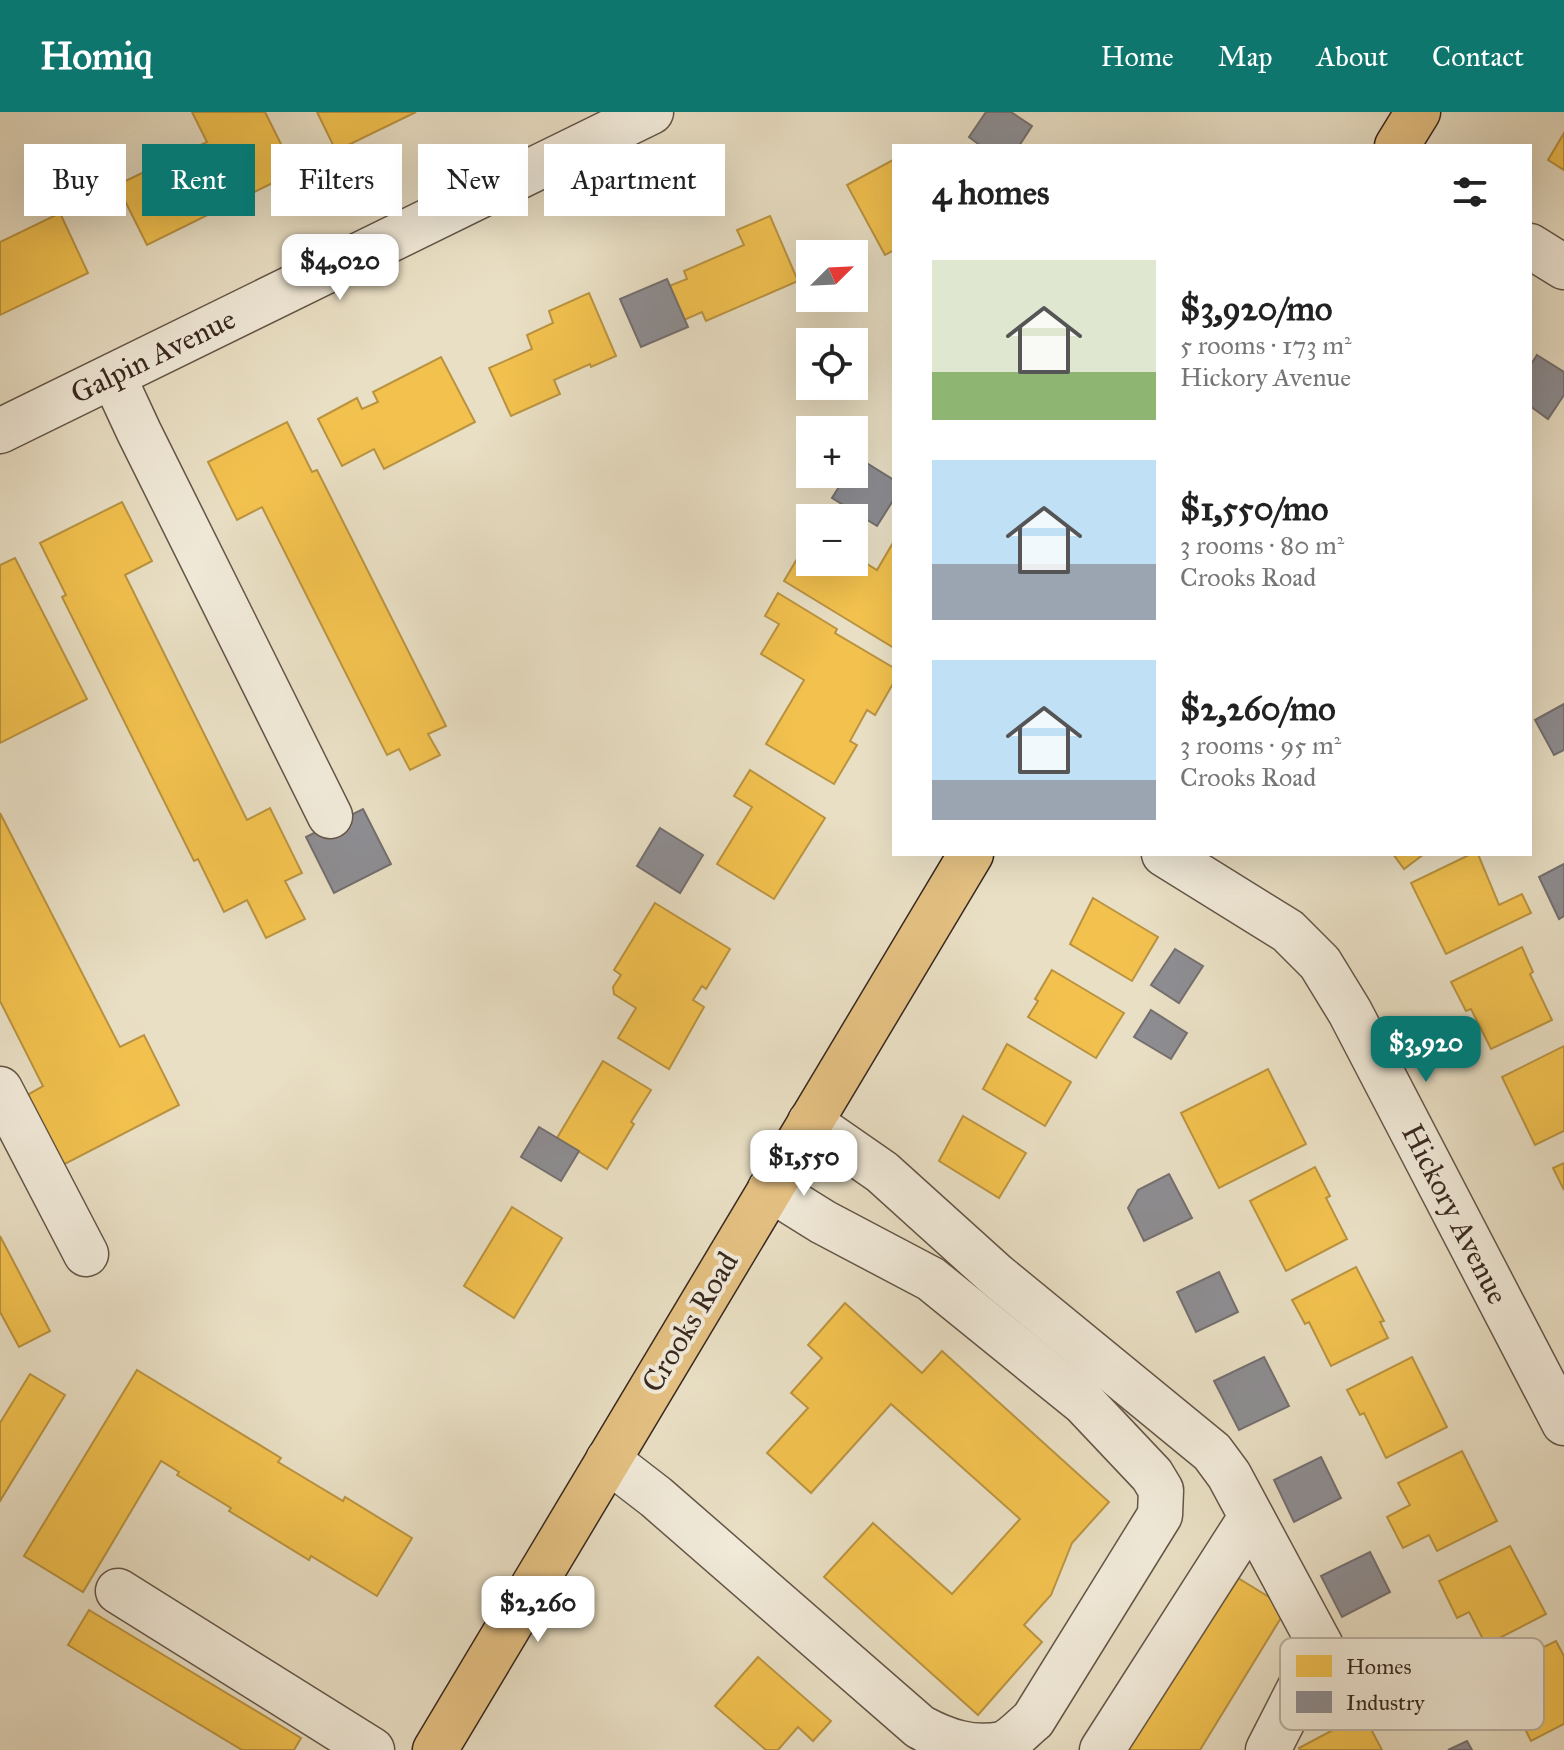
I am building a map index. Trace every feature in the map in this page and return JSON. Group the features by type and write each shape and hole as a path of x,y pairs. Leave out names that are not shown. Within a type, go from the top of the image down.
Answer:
{"main road":[{"path":"1398,144 1418,112"},
{"name":"Crooks Road","path":"435,1750 970,856"}],"street":[{"name":"Galpin Avenue","path":"0,431 651,112"},
{"path":"1532,247 1564,267"},
{"path":"113,376 330,816"},
{"name":"Hickory Avenue","path":"1167,856 1288,931 1320,963 1350,1012 1564,1423"},
{"path":"0,1089 86,1254"},
{"path":"810,1122 882,1172 996,1275 1212,1452 1229,1475 1317,1638"},
{"path":"608,1460 656,1497 920,1727 946,1741 973,1747 1004,1743 1033,1720 1160,1515 1161,1490 1152,1475 1084,1403 931,1279 823,1222 770,1189"},
{"path":"1102,1750 1251,1517"},
{"path":"118,1591 372,1750"},
{"path":"1268,1750 1280,1726"}],"building: Homes":[{"path":"192,112 265,112 281,144 271,144 271,184 255,192 255,144 203,144 207,142"},
{"path":"317,112 416,112 350,144 333,144"},
{"path":"1564,133 1564,170 1548,160"},
{"path":"892,161 892,251 885,255 847,185"},
{"path":"142,173 142,216 206,216 147,245 126,203 126,181"},
{"path":"54,216 61,216 88,273 0,315 0,242"},
{"path":"770,216 796,282 706,321 702,312 684,320 669,286 687,279 684,271 744,245 737,230"},
{"path":"589,293 616,356 554,380 560,394 511,416 489,368 532,349 527,335 553,323 549,311"},
{"path":"441,357 475,422 384,469 374,449 342,466 318,419 357,398 362,409 378,402 373,392"},
{"path":"287,422 312,472 317,470 446,726 428,734 440,755 410,770 399,749 387,755 262,507 237,520 208,462"},
{"path":"122,502 152,561 125,575 247,820 270,808 302,873 285,881 305,919 266,938 247,900 224,912 198,859 194,861 62,597 66,595 40,543"},
{"path":"892,544 892,647 784,581 796,561 796,576 868,576 868,565 877,570"},
{"path":"15,558 87,699 0,743 0,565"},
{"path":"778,593 837,629 835,633 892,667 892,685 875,715 867,710 850,741 857,745 834,784 766,744 804,680 761,654 779,624 765,616"},
{"path":"750,770 825,818 774,899 717,864 752,807 734,796"},
{"path":"0,813 120,1047 144,1035 179,1105 59,1167 24,1097 43,1086 0,1001"},
{"path":"1394,856 1421,856 1404,869"},
{"path":"1467,856 1479,856 1499,905 1522,894 1531,913 1446,954 1411,883"},
{"path":"1093,898 1158,937 1132,981 1070,944"},
{"path":"655,903 730,949 706,989 702,986 693,1000 704,1007 669,1069 618,1038 636,1008 614,994 613,987 621,975 614,970"},
{"path":"1522,947 1533,972 1530,974 1552,1020 1491,1049 1471,1009 1466,1011 1451,982"},
{"path":"1052,970 1124,1013 1096,1058 1028,1017"},
{"path":"1007,1044 1071,1082 1045,1126 983,1089"},
{"path":"1564,1046 1564,1131 1535,1145 1502,1077"},
{"path":"603,1061 651,1090 607,1169 557,1138"},
{"path":"1268,1069 1306,1144 1219,1188 1181,1113"},
{"path":"963,1116 1026,1153 999,1198 939,1161"},
{"path":"1564,1163 1564,1190 1553,1168"},
{"path":"1315,1167 1330,1196 1326,1198 1347,1239 1286,1271 1250,1201"},
{"path":"512,1207 562,1238 514,1318 464,1286"},
{"path":"0,1236 50,1331 19,1347 0,1312"},
{"path":"1356,1267 1384,1321 1380,1322 1388,1338 1331,1366 1309,1322 1305,1324 1292,1300"},
{"path":"845,1303 922,1373 942,1351 1109,1502 1072,1543 1051,1595 1024,1625 1042,1642 978,1715 824,1577 873,1523 952,1594 1020,1519 891,1404 811,1493 767,1453 808,1408 791,1393 822,1358 808,1345"},
{"path":"1412,1357 1447,1427 1386,1458 1364,1413 1360,1415 1347,1390"},
{"path":"137,1370 281,1458 278,1462 343,1501 345,1497 412,1538 377,1596 311,1556 309,1560 229,1511 231,1508 177,1475 179,1472 161,1461 83,1592 24,1556"},
{"path":"30,1374 65,1395 0,1501 0,1423"},
{"path":"1462,1451 1497,1521 1437,1551 1429,1535 1403,1548 1387,1517 1410,1505 1398,1483"},
{"path":"1510,1546 1546,1614 1500,1638 1482,1638 1469,1612 1457,1618 1439,1581"},
{"path":"1225,1570 1287,1608 1200,1750 1115,1750"},
{"path":"89,1610 301,1738 294,1750 242,1750 68,1645"},
{"path":"1556,1641 1564,1656 1564,1724 1531,1741 1526,1730 1544,1730 1544,1647"},
{"path":"758,1657 831,1721 813,1741 798,1727 778,1750 766,1750 715,1706"},
{"path":"1333,1730 1371,1730 1382,1750 1300,1750"}],"building: Industry":[{"path":"986,112 1011,112 1032,126 1020,144 978,144 969,137"},
{"path":"667,279 688,327 641,347 620,299"},
{"path":"1537,355 1564,372 1564,395 1548,419 1532,407 1532,363"},
{"path":"868,464 892,479 892,502 877,526 868,520 868,504 842,504 832,498 838,488 868,488"},
{"path":"1564,704 1564,750 1554,755 1535,720"},
{"path":"363,809 391,864 334,893 306,837"},
{"path":"660,828 703,855 680,893 637,866"},
{"path":"1564,864 1564,916 1559,919 1539,877"},
{"path":"1175,949 1203,966 1179,1003 1151,985"},
{"path":"1151,1010 1187,1033 1171,1059 1134,1037"},
{"path":"539,1127 579,1151 561,1181 521,1157"},
{"path":"1169,1174 1192,1218 1144,1241 1128,1208 1138,1190"},
{"path":"1219,1272 1238,1312 1196,1332 1177,1292"},
{"path":"1264,1357 1289,1406 1239,1430 1214,1381"},
{"path":"1321,1457 1341,1498 1294,1522 1274,1480"},
{"path":"1370,1552 1390,1592 1342,1617 1321,1576"},
{"path":"1467,1741 1472,1750 1448,1750"}]}
